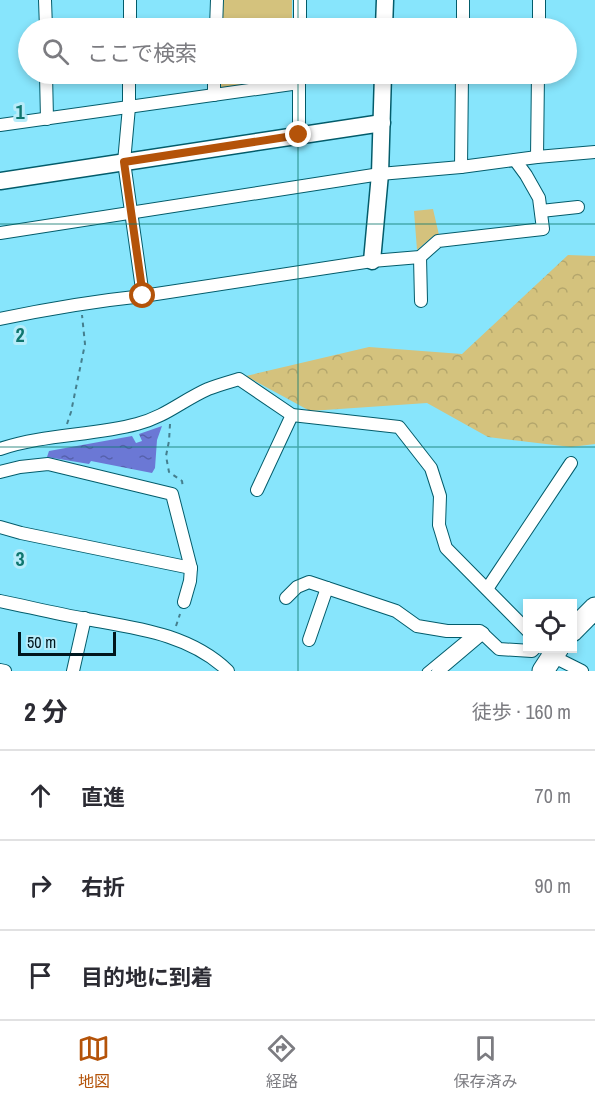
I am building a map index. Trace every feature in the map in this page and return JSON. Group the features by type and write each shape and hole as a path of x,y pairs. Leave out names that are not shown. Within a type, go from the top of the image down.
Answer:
{"highway":[{"path":"577,627 595,608"}],"street":[{"path":"45,0 46,18"},
{"path":"130,0 130,18"},
{"path":"216,18 217,0"},
{"path":"300,0 300,18"},
{"path":"384,18 385,0"},
{"path":"463,18 464,0"},
{"path":"539,0 539,18"},
{"path":"46,84 47,119"},
{"path":"129,84 124,162 143,296"},
{"path":"213,95 214,84"},
{"path":"0,125 213,95 272,84"},
{"path":"299,84 299,135"},
{"path":"372,261 380,174 383,84"},
{"path":"461,167 462,84"},
{"path":"537,157 538,84"},
{"path":"0,181 382,123"},
{"path":"0,233 380,174 595,152"},
{"path":"0,319 81,304 372,261 420,257 438,240 543,229 539,198 515,160"},
{"path":"541,211 578,207"},
{"path":"420,257 421,301"},
{"path":"0,449 62,436 110,431 141,423 170,411 207,389 239,379 292,415 399,427 431,468 440,496 439,525 446,548 523,626"},
{"path":"257,490 292,415"},
{"path":"487,589 572,463"},
{"path":"0,472 48,464 172,494 191,568 184,602"},
{"path":"0,527 191,568"},
{"path":"286,598 297,587 309,582 396,611 417,626 447,631 479,632 499,649 547,654 582,671"},
{"path":"309,640 327,588"},
{"path":"0,601 138,628 172,637 197,648 228,671"},
{"path":"73,671 85,618"},
{"path":"438,671 479,632"},
{"path":"0,670 5,671"}],"lane":[{"path":"426,671 479,632"}],"path":[{"path":"62,436 71,412 86,344 81,304"},
{"path":"170,411 166,456 169,472 182,481"},
{"path":"172,637 184,602"}],"green space":[{"path":"221,0 292,0 292,18 220,18"},
{"path":"219,84 255,84 219,88"},
{"path":"433,209 439,235 432,237 417,250 414,211"},
{"path":"568,255 595,256 595,444 571,447 488,437 427,403 310,411 246,376 369,347 462,354"}],"water":[{"path":"162,426 157,440 155,468 152,473 91,461 89,464 47,457 49,451 132,436 136,443 142,441 139,434"}],"route":[{"path":"143,296 124,162 299,135"}]}
